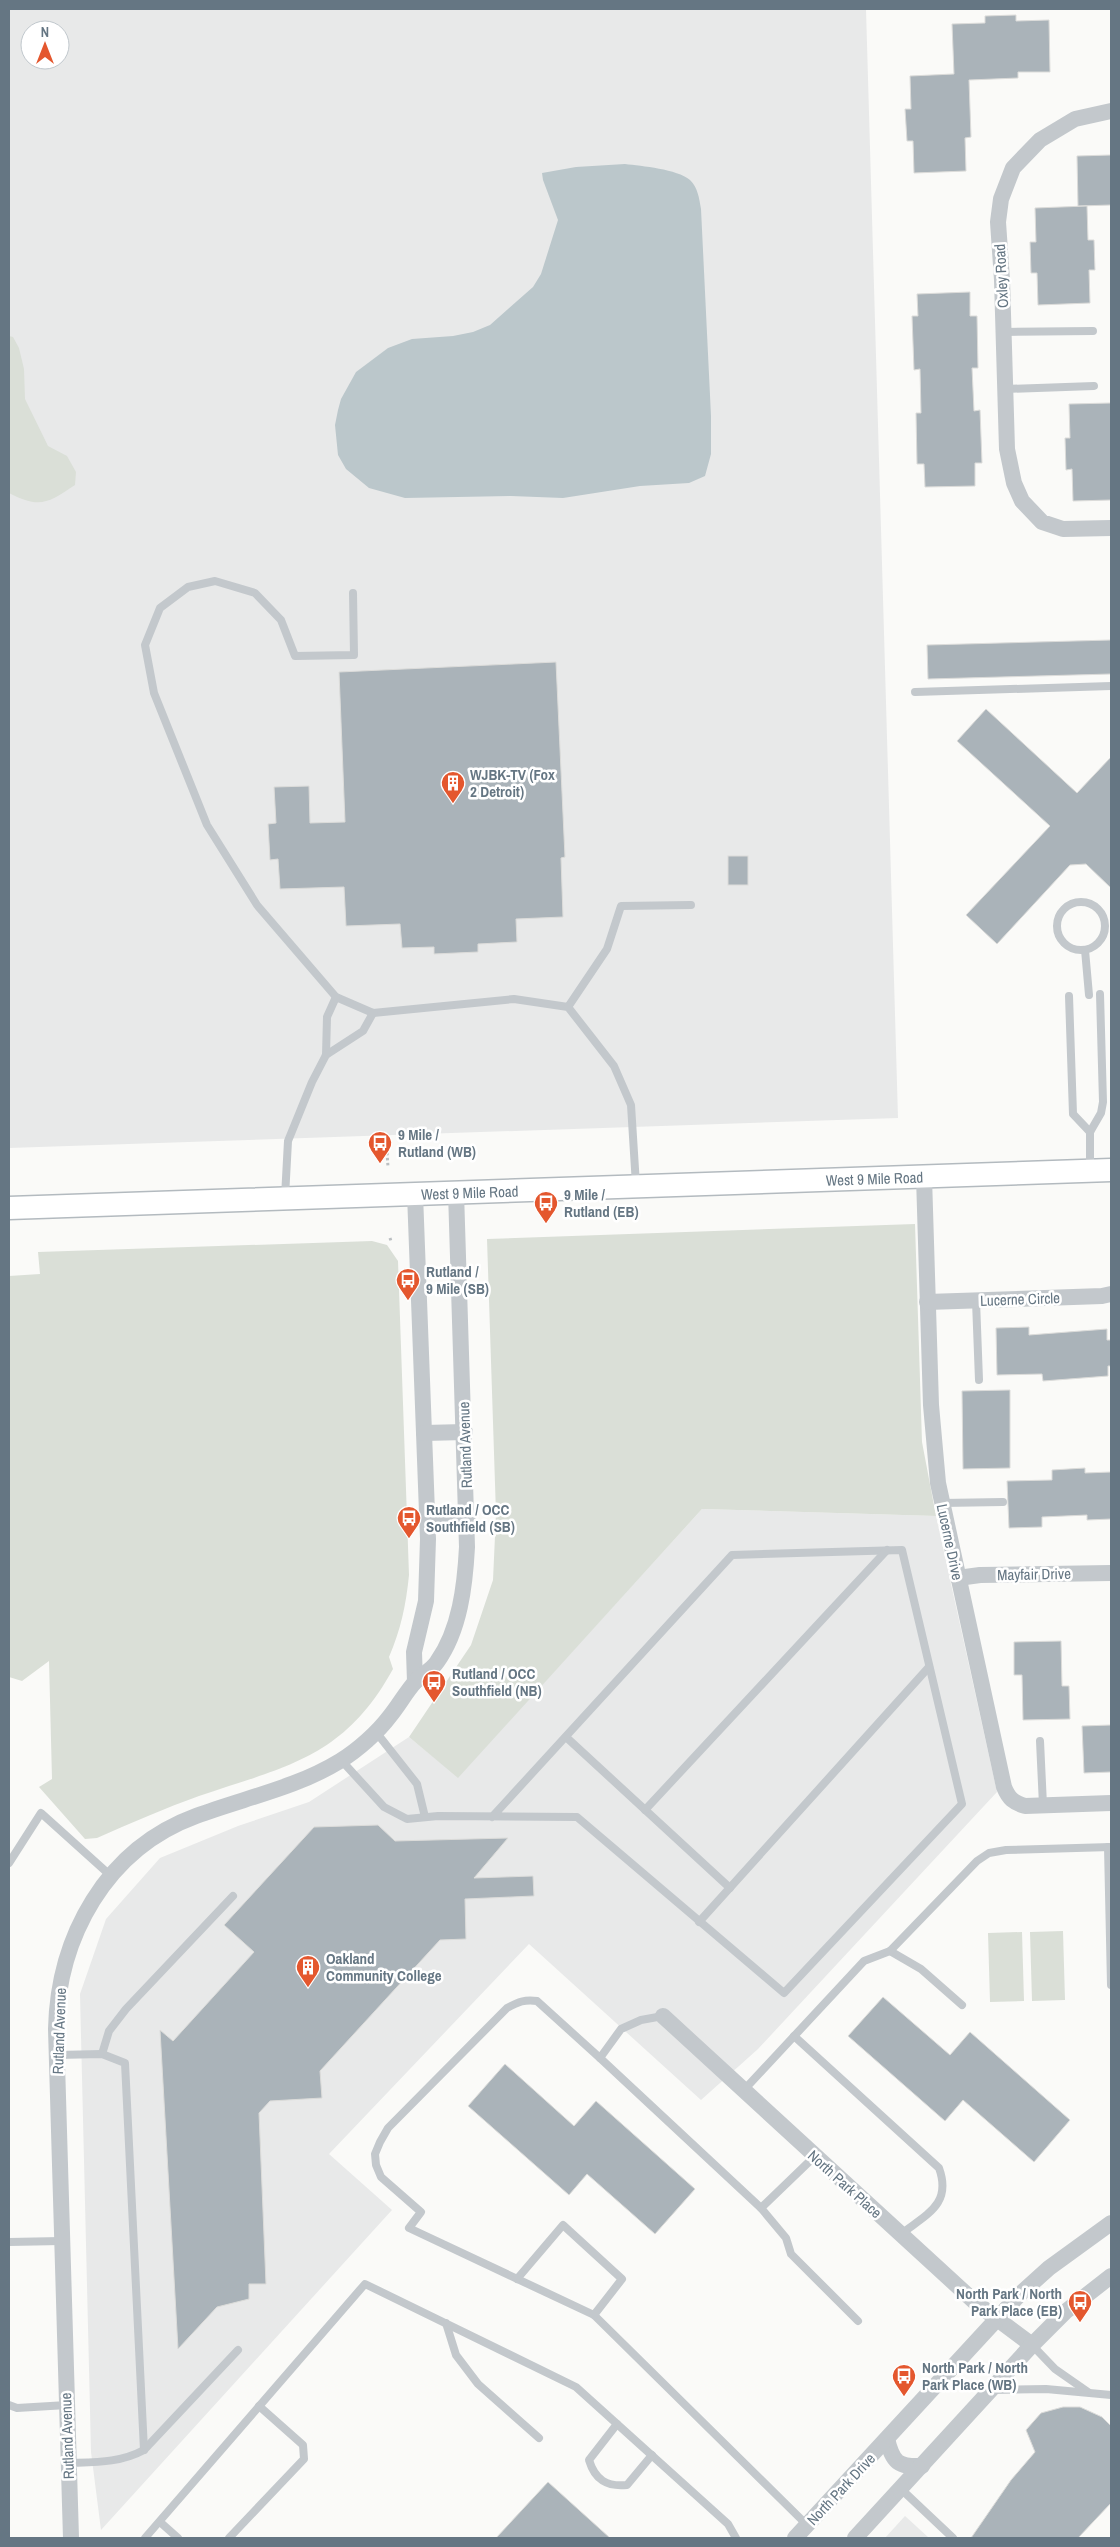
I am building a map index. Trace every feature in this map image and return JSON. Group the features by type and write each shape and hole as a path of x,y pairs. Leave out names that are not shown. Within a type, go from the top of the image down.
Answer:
{"main road":[{"name":"West 9 Mile Road","path":"9,1208 1101,1171"}],"street":[{"name":"Oxley Road","path":"1111,111 1075,119 1040,140 1013,168 1001,199 998,222 1004,332 1006,449 1014,483 1022,501 1042,522 1062,529 1111,528"},
{"name":"Lucerne Drive","path":"924,1177 932,1433 942,1503 1004,1787 1008,1797 1014,1803 1025,1806 1111,1803"},
{"name":"Rutland Avenue","path":"70,2538 56,2055 56,2008 64,1964 79,1923 111,1876 138,1850 172,1826 194,1816 286,1786 340,1760 389,1718 415,1682 437,1663 453,1630 463,1591 468,1521 456,1192"},
{"path":"415,1194 427,1521 426,1601 414,1652 415,1682"},
{"name":"Lucerne Circle","path":"928,1302 1111,1294"},
{"path":"424,1433 464,1432"},
{"path":"427,1521 468,1521"},
{"name":"Mayfair Drive","path":"958,1578 980,1575 1111,1573"},
{"name":"North Park Place","path":"663,2016 982,2308 1032,2345"},
{"name":"North Park Drive","path":"795,2538 998,2318 1049,2268 1111,2223"},
{"path":"855,2538 1032,2345 1065,2312 1111,2276"},
{"name":"North Park Drive","path":"887,2439 895,2461 905,2466 922,2466"}],"lane":[{"path":"1004,332 1093,331"},
{"path":"1005,388 1094,386"},
{"path":"353,593 354,655 295,656 281,620 254,593 215,581 188,587 160,608 145,645 154,692 207,825 257,905 336,997 373,1013 514,999 568,1007 614,1066 631,1105 636,1187"},
{"path":"915,692 1111,686"},
{"path":"1077,902 1094,905 1104,918 1104,935 1093,948 1085,950 1070,948 1059,938 1056,930 1056,922 1064,909 1077,902"},
{"path":"568,1007 608,949 621,906 691,905"},
{"path":"1085,950 1089,995"},
{"path":"1090,1132 1101,1113 1103,1102 1100,994"},
{"path":"1070,996 1073,1114 1090,1132 1101,1171"},
{"path":"285,1199 288,1141 312,1082 326,1055 327,1017 336,997"},
{"path":"326,1055 363,1031 373,1013"},
{"path":"976,1301 979,1380"},
{"path":"942,1503 1003,1502"},
{"path":"645,1810 887,1550"},
{"path":"340,1760 384,1807 407,1819 425,1817 492,1817 577,1817 784,1993 962,1804 902,1550 732,1555 492,1817"},
{"path":"699,1922 929,1667"},
{"path":"375,1731 417,1784 425,1817"},
{"path":"566,1737 730,1888"},
{"path":"1040,1740 1043,1806"},
{"path":"9,1864 41,1813 111,1876"},
{"path":"743,2091 864,1960 890,1951 976,1861 988,1853 1006,1850 1110,1847 1111,1985"},
{"path":"102,2054 109,2031 126,2009 233,1896"},
{"path":"890,1951 921,1969 962,2005"},
{"path":"807,2526 594,2315 409,2228 421,2212 381,2177 376,2165 375,2154 388,2128 507,2008 527,1999 537,2001 761,2208 786,2238 791,2254 858,2321"},
{"path":"600,2058 621,2029 641,2020 663,2016"},
{"path":"794,2036 939,2168 944,2192 938,2203 901,2234"},
{"path":"56,2055 102,2054 125,2063 144,2450"},
{"path":"761,2208 814,2156"},
{"path":"517,2279 562,2225 622,2279 594,2315"},
{"path":"9,2242 61,2241"},
{"path":"145,2538 365,2284 576,2387 728,2524 736,2538"},
{"path":"446,2323 456,2355 478,2384 538,2438"},
{"path":"1032,2345 1055,2369 1090,2393"},
{"path":"68,2463 114,2461 129,2458 144,2450 238,2350"},
{"path":"991,2390 1046,2389 1111,2395"},
{"path":"9,2405 17,2408 67,2405"},
{"path":"229,2538 304,2459 303,2445 259,2406"},
{"path":"617,2424 589,2460 592,2471 602,2482 616,2486 627,2485 652,2455"},
{"path":"901,2489 953,2538"},
{"path":"160,2522 178,2538"}],"path":[{"path":"386,1138 388,1167"}],"shaded area":[{"path":"9,9 866,9 898,1118 9,1148"},
{"path":"625,164 659,169 684,176 693,183 699,197 711,416 711,454 705,476 689,483 640,486 563,498 511,496 405,498 369,488 346,469 338,455 335,425 341,399 356,372 388,348 412,339 453,336 473,332 490,325 533,287 541,274 558,220 542,173 576,167"},
{"path":"9,336 13,337 19,348 24,369 25,399 48,446 67,456 76,472 75,485 44,502 29,501 9,493"},
{"path":"915,1224 922,1442 936,1516 702,1509 458,1778 409,1737 471,1645 493,1580 496,1514 487,1239"},
{"path":"372,1241 387,1245 398,1261 409,1575 402,1617 389,1657 393,1669 374,1699 354,1722 311,1755 260,1776 199,1796 97,1838 85,1839 39,1787 52,1779 49,1661 22,1681 9,1677 9,1276 40,1274 38,1252"},
{"path":"702,1509 936,1516 997,1792 758,2049 701,2100 529,1944 329,2154 392,2210 101,2530 91,2452 80,1994 106,1919 160,1858 238,1826 309,1802 409,1737 458,1777"},
{"path":"1063,1931 1065,2000 1032,2001 1030,1932"},
{"path":"1022,1932 1024,2001 990,2002 988,1933"},
{"path":"905,2516 929,2538 885,2538"}],"building":[{"path":"1016,15 1016,21 1049,20 1050,72 1018,72 1018,78 969,80 971,137 965,138 966,171 914,173 913,141 907,141 905,109 911,109 910,76 954,74 952,24 985,23 985,16"},
{"path":"1111,155 1111,205 1078,206 1077,156"},
{"path":"1087,206 1088,240 1094,240 1095,270 1089,270 1090,303 1038,305 1037,273 1031,273 1030,242 1036,242 1035,208"},
{"path":"970,292 970,316 977,316 978,368 972,368 974,411 980,410 982,463 975,463 975,486 925,487 924,464 917,464 916,413 921,413 920,369 914,370 912,316 918,316 917,294"},
{"path":"1111,403 1111,500 1073,501 1072,469 1066,470 1065,438 1070,438 1069,404"},
{"path":"1111,640 1111,674 928,679 927,645"},
{"name":"WJBK-TV (Fox 2 Detroit)","path":"556,662 565,857 561,858 563,917 516,919 517,942 478,944 478,952 434,954 434,947 402,948 400,924 346,926 344,887 280,889 278,859 270,860 268,824 276,823 274,787 309,786 310,823 345,822 339,672"},
{"path":"986,709 1077,793 1111,757 1111,888 1086,864 1070,865 997,944 966,915 1050,826 957,741"},
{"path":"728,856 748,856 748,885 728,885"},
{"path":"1029,1327 1029,1335 1107,1329 1107,1340 1111,1340 1111,1366 1108,1366 1108,1376 1043,1381 1042,1374 997,1375 996,1328"},
{"path":"1010,1390 1010,1468 963,1469 962,1391"},
{"path":"1085,1468 1085,1473 1111,1472 1111,1519 1087,1520 1087,1515 1042,1517 1042,1527 1009,1528 1007,1481 1052,1480 1052,1470"},
{"path":"1061,1641 1062,1686 1069,1686 1070,1719 1023,1720 1022,1675 1014,1675 1014,1642"},
{"path":"1111,1725 1111,1772 1084,1773 1082,1726"},
{"name":"Oakland Community College","path":"378,1825 395,1841 508,1838 474,1878 533,1876 534,1896 465,1899 466,1939 440,1940 320,2071 322,2098 270,2101 259,2113 266,2284 249,2284 249,2299 217,2307 178,2349 160,2030 173,2041 254,1952 224,1925 314,1827"},
{"path":"883,1997 950,2055 970,2032 1070,2120 1034,2162 963,2100 945,2121 848,2036"},
{"path":"505,2064 574,2126 596,2101 695,2189 655,2234 587,2174 569,2195 468,2106"},
{"path":"1063,2407 1080,2407 1102,2417 1111,2426 1111,2503 1078,2538 971,2538 1011,2480 1035,2452 1026,2430 1041,2413"},
{"path":"548,2482 610,2538 496,2538"}],"place":[{"name":"WJBK-TV (Fox 2 Detroit)","path":"453,804"},
{"name":"9 Mile / Rutland (WB)","path":"380,1164"},
{"name":"9 Mile / Rutland (EB)","path":"546,1224"},
{"name":"Rutland / 9 Mile (SB)","path":"408,1301"},
{"name":"Rutland / OCC Southfield (SB)","path":"409,1539"},
{"name":"Rutland / OCC Southfield (NB)","path":"434,1703"},
{"name":"Oakland Community College","path":"308,1988"},
{"name":"North Park / North Park Place (EB)","path":"1080,2323"},
{"name":"North Park / North Park Place (WB)","path":"904,2397"}]}
